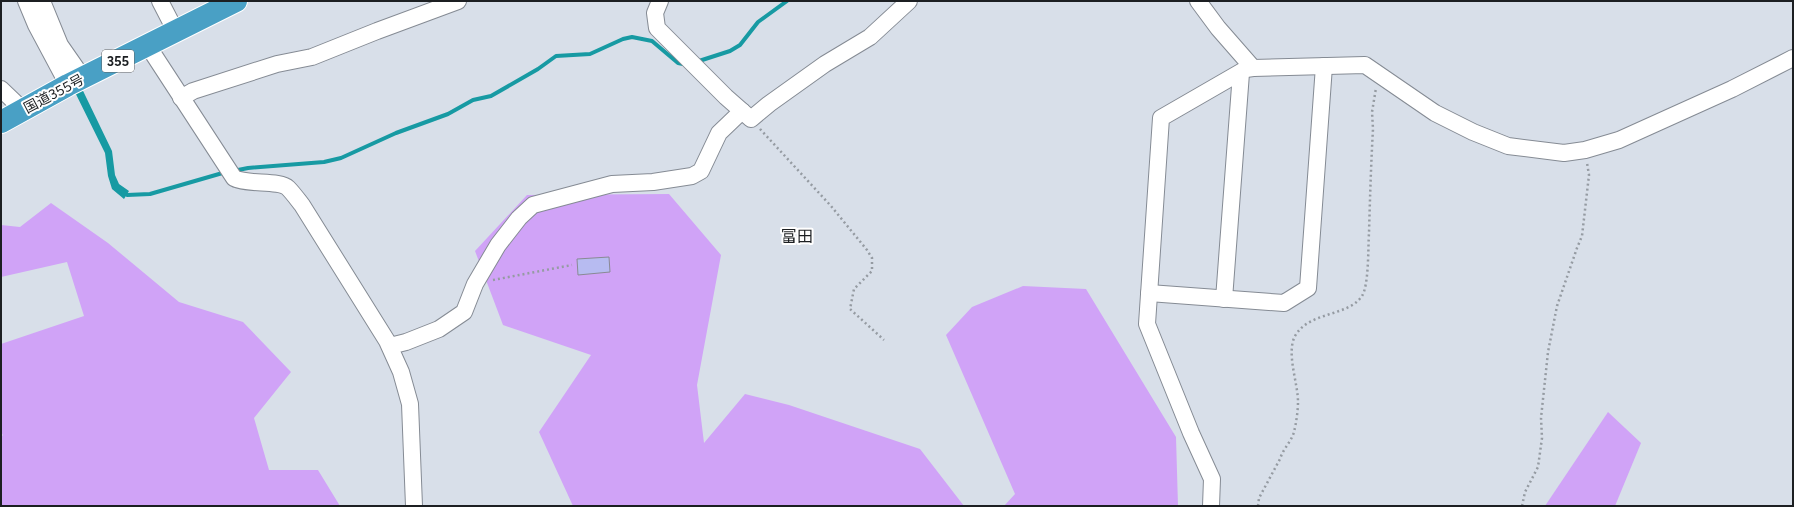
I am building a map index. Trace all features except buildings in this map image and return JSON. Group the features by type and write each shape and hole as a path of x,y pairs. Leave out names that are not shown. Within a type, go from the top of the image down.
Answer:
{"highway":[{"name":"国道355号","path":"1,122 76,82 236,1"}],"street":[{"path":"26,1 36,25 76,82"},
{"path":"42,1 76,82"},
{"path":"160,1 176,32"},
{"path":"181,98 194,91 276,64 312,57 435,5 458,1"},
{"path":"660,1 656,13 657,28 747,115"},
{"path":"390,346 406,342 439,329 464,312 475,284 498,245 519,218 533,205 612,184 676,180 692,176 701,170 719,133 747,115 769,104 825,64 870,37 909,1"},
{"path":"1198,1 1247,70 1224,299"},
{"path":"148,46 234,178 241,182 279,184 287,187 306,212 390,346 401,372 410,404 414,506"},
{"path":"1211,506 1212,479 1191,433 1147,324 1161,118 1247,70 1365,65 1435,113 1473,132 1508,146 1564,153 1585,150 1626,136 1732,89 1793,58"},
{"path":"1149,293 1284,303 1308,288 1324,66"},
{"path":"1,89 23,110"}],"path":[{"path":"1258,506 1259,498 1280,459 1282,452 1294,433 1298,402 1292,348 1295,336 1302,327 1314,320 1352,305 1362,296 1368,258 1372,112 1378,73"},
{"path":"747,115 831,206 872,258 872,271 854,289 850,309 884,340"},
{"path":"1522,506 1525,492 1538,467 1542,438 1541,418 1548,352 1557,306 1582,236 1589,175 1585,150"},
{"path":"475,284 572,265"}],"shaded area":[{"path":"669,194 721,255 697,385 704,443 745,394 789,405 920,449 964,506 573,506 539,432 591,355 503,325 475,251 527,195"},
{"path":"51,203 108,243 179,302 243,322 291,372 254,418 269,470 318,470 340,506 1,506 1,437 3,435 1,433 1,344 84,316 67,262 1,277 1,225 20,227"},
{"path":"1023,286 1086,289 1176,437 1178,506 1004,506 1015,494 946,335 972,307"},
{"path":"1608,412 1641,443 1615,506 1545,506"}],"water":[{"path":"72,68 112,151 115,175 119,184 129,191 124,199 112,189 108,176 105,153 65,72"}],"waterway":[{"path":"699,61 730,51 740,45 758,22 787,1"},
{"path":"233,171 248,168 324,162 341,158 396,133 448,114 473,100 491,96 538,69 556,56 590,54 623,39 632,37 652,41 678,63 683,64"},
{"path":"123,192 127,195 150,194 226,172"}],"district":[{"name":"富田","path":"797,236"}]}
